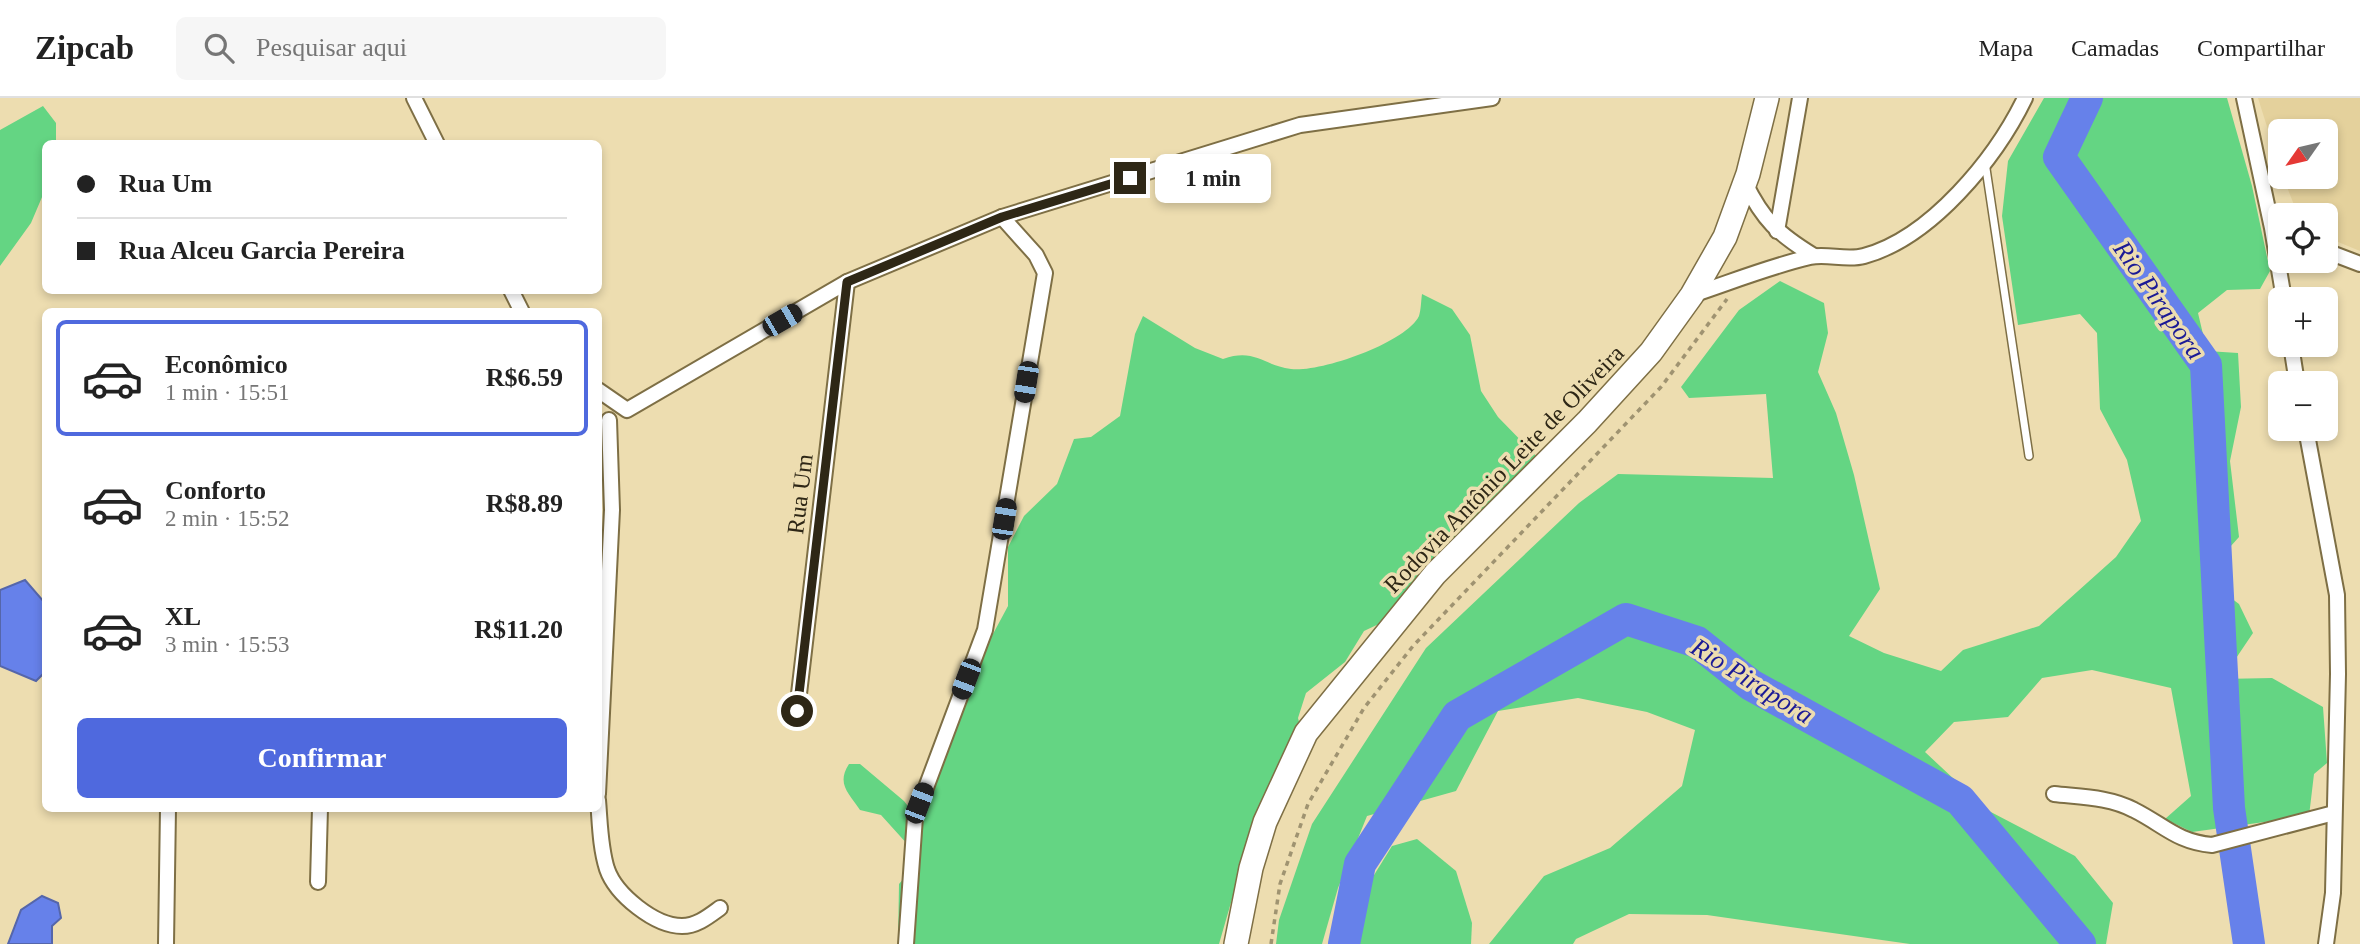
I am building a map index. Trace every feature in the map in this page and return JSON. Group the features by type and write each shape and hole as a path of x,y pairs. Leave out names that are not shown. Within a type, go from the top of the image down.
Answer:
{"main road":[{"name":"Rodovia Antônio Leite de Oliveira","path":"1236,944 1251,868 1265,822 1306,733 1435,574 1587,422 1651,352 1692,295 1725,237 1745,183 1767,98"}],"street":[{"path":"414,98 435,140"},
{"path":"602,713 612,510 604,423 847,282 1002,217 1300,125 1492,98"},
{"path":"1777,231 1800,98"},
{"path":"1692,295 1814,256 1863,256 1910,235 1961,190 2012,124 2025,98"},
{"path":"2244,98 2269,203"},
{"path":"1745,183 1768,224 1814,256"},
{"path":"906,944 915,817 986,623 1045,273 1036,255 1002,217"},
{"path":"2338,256 2360,264"},
{"name":"Rua Um","path":"797,711 847,282"},
{"path":"602,393 627,410"},
{"path":"2307,441 2337,595 2338,688 2333,892 2326,944"},
{"path":"2054,794 2116,802 2136,810 2175,836 2193,844 2212,845 2334,813"},
{"path":"166,944 168,812"},
{"path":"318,882 320,812"},
{"path":"599,812 608,871 616,885 636,904 663,923 684,926 704,920 720,908"}],"lane":[{"path":"1985,160 2029,456"}],"path":[{"path":"1271,944 1280,884 1308,804 1364,708 1413,646 1661,387 1728,298"}],"shaded area":[{"path":"2258,98 2360,98 2360,251 2338,242 2338,203 2293,203 2288,189 2338,189 2338,119 2268,119 2268,130"}],"green space":[{"path":"2044,98 2227,98 2252,186 2269,273 2260,289 2227,290 2198,313 2207,351 2238,353 2241,407 2230,461 2239,537 2203,577 2239,604 2253,633 2222,679 2272,678 2323,707 2327,763 2314,774 2309,816 2192,832 2165,819 2191,796 2171,688 2092,670 2042,678 2008,717 1954,722 1925,752 1987,810 2075,856 2113,903 2106,944 1910,944 1707,915 1629,914 1576,939 1573,944 1489,944 1544,876 1610,848 1682,786 1695,730 1647,712 1578,698 1498,711 1456,791 1367,816 1338,888 1322,944 1276,944 1279,920 1312,824 1426,648 1579,503 1618,474 1773,478 1766,394 1689,398 1681,387 1739,310 1780,281 1824,303 1828,333 1818,372 1836,413 1854,475 1880,589 1849,636 1884,653 1941,671 1963,650 2039,626 2116,557 2141,521 2127,460 2100,409 2097,333 2080,314 2018,325 2002,216 2008,161"},
{"path":"43,106 56,123 56,140 42,140 42,197 31,223 0,266 0,130"},
{"path":"1422,294 1452,309 1470,335 1481,391 1498,417 1536,456 1517,486 1398,615 1364,631 1345,662 1306,693 1298,718 1307,752 1245,854 1219,944 898,944 899,884 917,863 909,846 881,815 860,810 844,783 845,771 849,764 860,764 904,801 917,818 925,816 938,764 972,673 1008,606 1008,547 1024,516 1057,484 1074,439 1091,437 1120,416 1135,334 1143,316 1195,348 1223,359 1243,355 1281,367 1304,369 1361,354 1397,336 1419,316"},
{"path":"1417,839 1456,871 1472,923 1471,944 1358,944 1366,888 1392,846"}],"water":[{"path":"25,580 42,600 42,675 36,681 0,666 0,590"},
{"path":"42,896 58,903 61,918 52,926 52,944 8,944 21,910"}],"waterway":[{"name":"Rio Pirapora","path":"2087,98 2059,157 2206,365 2229,808 2249,944"},
{"name":"Rio Pirapora","path":"1344,944 1360,864 1457,716 1626,619 1697,642 1751,685 1960,800 2080,944"}],"route":[{"path":"797,711 847,282 1002,217 1130,178"}]}
